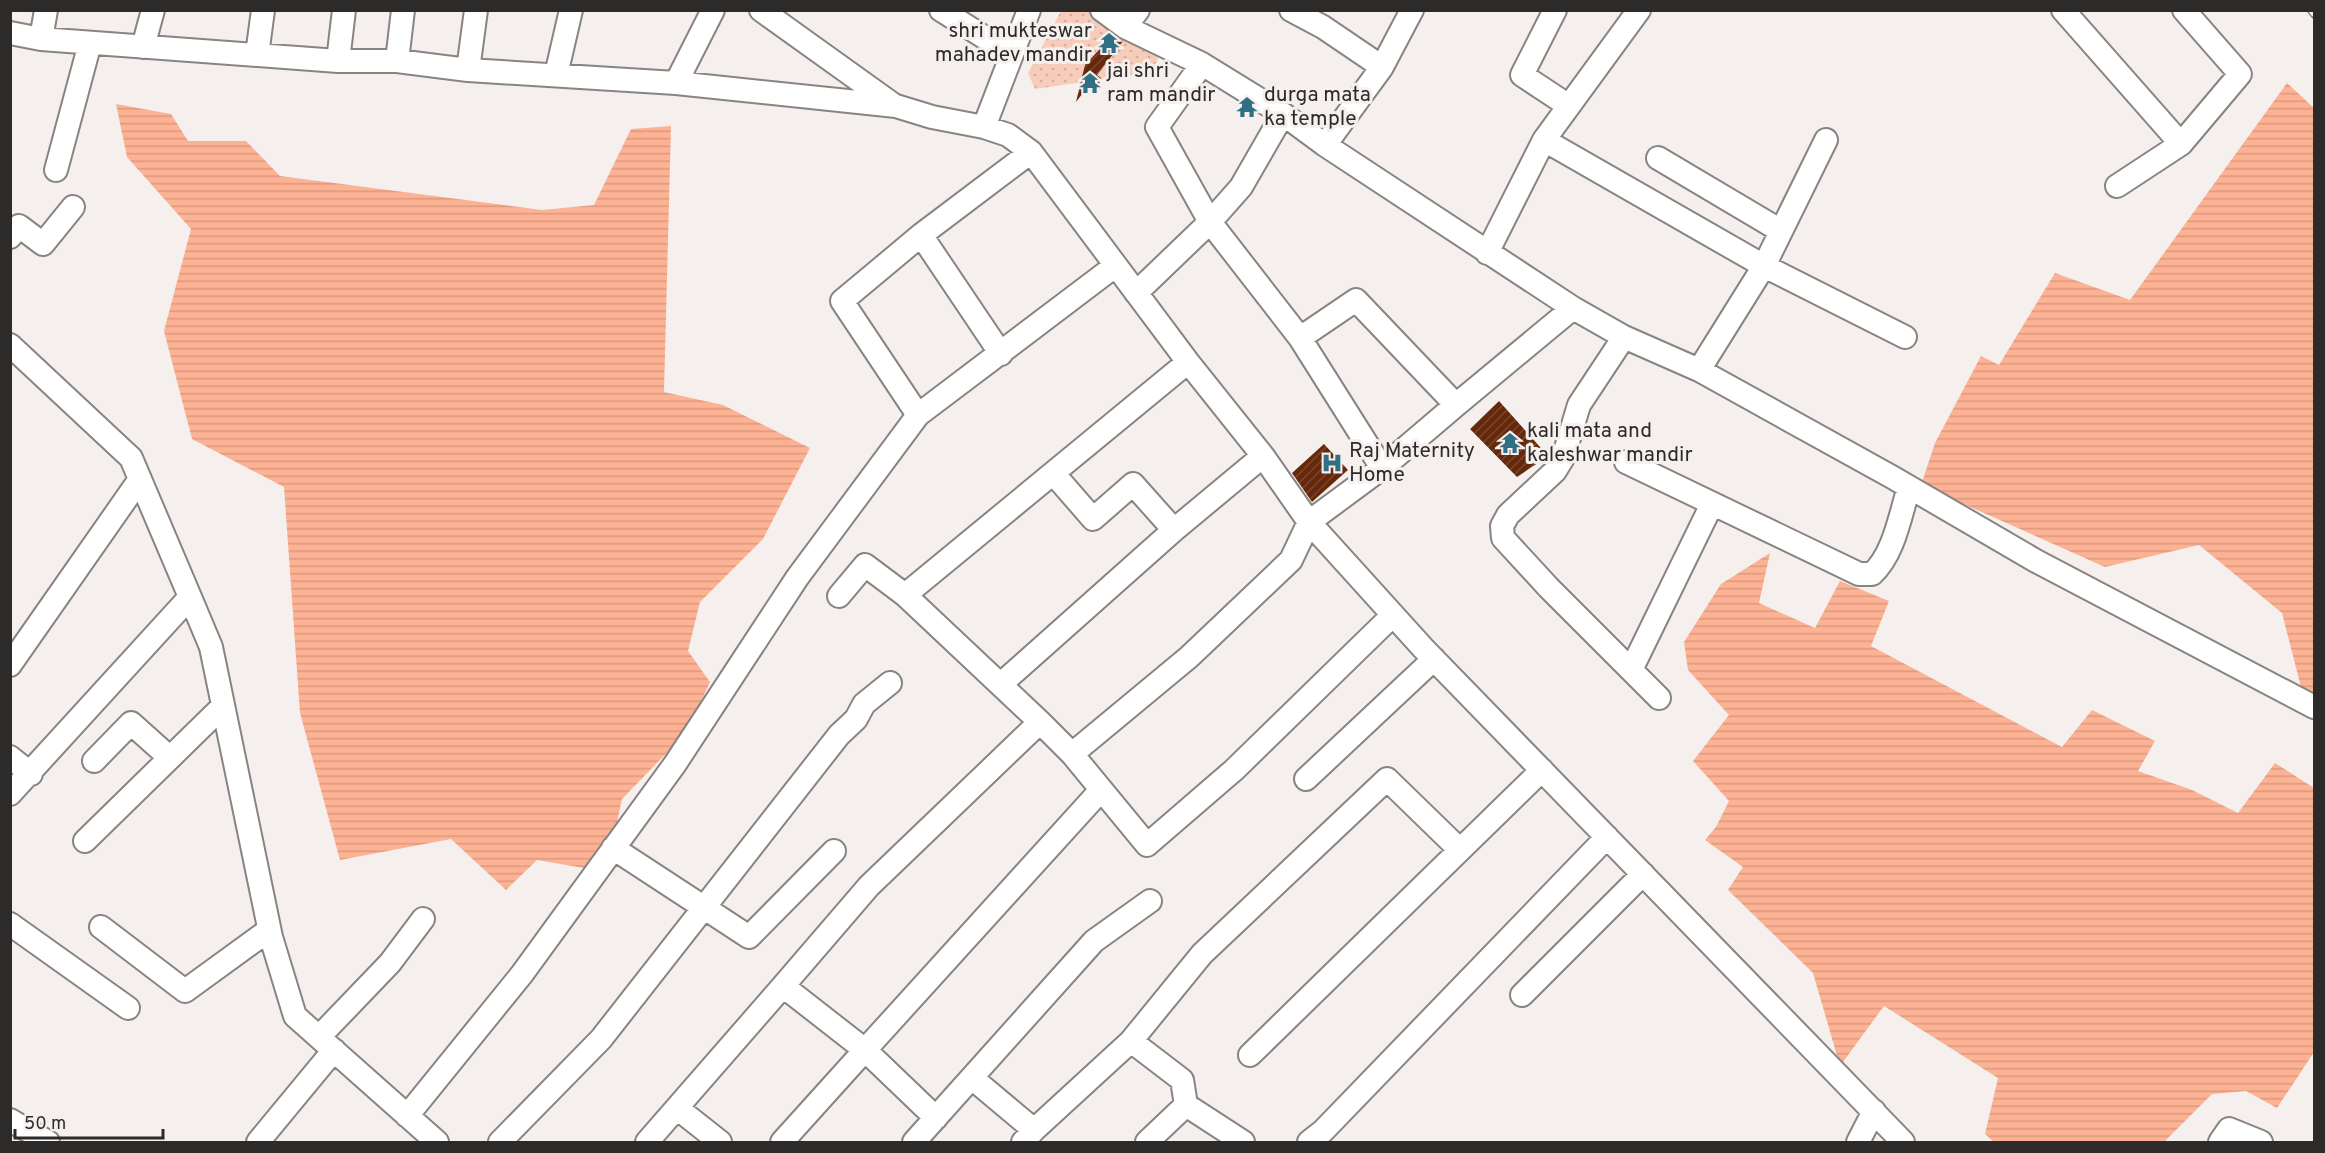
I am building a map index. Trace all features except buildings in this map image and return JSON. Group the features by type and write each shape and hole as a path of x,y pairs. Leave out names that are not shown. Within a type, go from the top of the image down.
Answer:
{"street":[{"path":"40,39 46,10"},
{"path":"143,47 153,10"},
{"path":"257,55 263,10"},
{"path":"338,61 344,10"},
{"path":"397,61 403,10"},
{"path":"468,70 476,10"},
{"path":"556,75 571,10"},
{"path":"676,82 714,10"},
{"path":"761,10 896,106"},
{"path":"941,10 1011,54"},
{"path":"984,127 1029,10"},
{"path":"1102,10 1132,19 1283,114 1325,145 1573,308 1624,337 1699,370 2036,561 2314,707"},
{"path":"1291,10 1323,27 1382,67"},
{"path":"1325,145 1382,67 1412,10"},
{"path":"1555,10 1522,75 1569,106"},
{"path":"2063,10 2181,144"},
{"path":"2117,186 2181,144 2240,74 2184,10"},
{"path":"1487,253 1544,140 1569,106 1627,15"},
{"path":"10,33 40,39 143,47 338,61 397,61 468,70 676,82 896,106 1008,135 1031,152 1188,362 1263,456 1309,522 1434,659 1903,1143"},
{"path":"56,170 90,43"},
{"path":"1202,64 1157,127 1210,222 1300,338 1382,468"},
{"path":"1136,293 1210,222 1241,187 1283,114"},
{"path":"1544,140 1764,266 1905,337"},
{"path":"1699,370 1764,266 1826,141"},
{"path":"918,415 842,301 921,235 1031,152"},
{"path":"1658,158 1781,231"},
{"path":"10,237 20,226 44,244 73,207"},
{"path":"921,235 1001,354"},
{"path":"407,1116 522,974 675,764 797,578 918,415 1115,266"},
{"path":"1300,338 1356,300 1456,405"},
{"path":"1072,754 1189,657 1291,560 1309,522 1382,468 1573,308"},
{"path":"1624,337 1579,405 1563,459 1556,471 1508,515 1502,526 1503,538 1514,552 1659,698"},
{"path":"10,345 131,458 140,479 211,647 269,930 296,1016 437,1143"},
{"path":"905,595 1188,362"},
{"path":"1001,684 1174,530 1263,456"},
{"path":"1626,462 1859,574 1872,574 1880,567 1889,550 1909,487"},
{"path":"1053,473 1093,519 1133,484 1174,530"},
{"path":"10,665 140,479"},
{"path":"1631,670 1712,504"},
{"path":"839,596 865,565 905,595 1072,754 1147,845 1234,770 1393,615"},
{"path":"10,794 31,774 190,597"},
{"path":"1306,779 1434,659"},
{"path":"500,1143 601,1039 838,735 856,719 864,704 890,682"},
{"path":"85,841 223,706"},
{"path":"647,1143 869,886 1040,722"},
{"path":"94,761 131,723 170,758"},
{"path":"10,756 31,774"},
{"path":"1250,1055 1542,770"},
{"path":"972,1078 1028,1136 1131,1041 1202,954 1387,779 1460,850"},
{"path":"782,1143 1056,837 1101,790"},
{"path":"1309,1143 1607,837"},
{"path":"613,848 749,937 834,851"},
{"path":"1522,996 1643,874"},
{"path":"914,1143 1094,941 1150,900"},
{"path":"258,1143 326,1044 423,919"},
{"path":"10,924 128,1008"},
{"path":"102,927 185,991 269,930"},
{"path":"783,986 865,1050 936,1118"},
{"path":"1131,1041 1182,1080 1186,1105 1244,1143"},
{"path":"1147,1143 1186,1105"},
{"path":"677,1108 720,1143"},
{"path":"1858,1143 1874,1111"},
{"path":"2220,1143 2229,1129 2261,1143"}],"shaded area":[{"path":"1061,11 1103,11 1158,58 1153,72 1035,89 1028,73"},
{"path":"2287,83 2314,108 2314,697 2302,691 2282,613 2199,545 2105,567 1921,485 1935,443 1981,356 1999,365 2055,273 2130,300"},
{"path":"116,104 171,114 188,141 246,141 280,176 542,210 594,205 631,129 671,126 664,392 723,405 810,448 763,539 700,602 688,651 710,682 686,733 622,799 613,841 584,868 537,860 506,890 451,839 340,860 300,713 284,487 192,439 164,331 191,229 127,157"},
{"path":"1770,553 1759,603 1815,628 1840,581 1889,601 1871,646 2062,747 2092,710 2155,741 2138,771 2192,790 2238,813 2275,763 2314,788 2314,1052 2277,1108 2246,1091 2212,1094 2164,1142 1994,1142 1985,1134 1998,1078 1884,1006 1840,1066 1813,973 1728,890 1743,867 1705,840 1716,827 1729,801 1693,761 1729,715 1688,670 1684,642 1721,584"}],"railway":[{"path":"2310,10 2314,15"}],"place":[{"name":"shri mukteswar mahadev mandir","path":"1109,43"},
{"name":"jai shri ram mandir","path":"1090,83"},
{"name":"durga mata ka temple","path":"1247,107"},
{"name":"kali mata and kaleshwar mandir","path":"1510,443"},
{"name":"Raj Maternity Home","path":"1332,463"}]}
